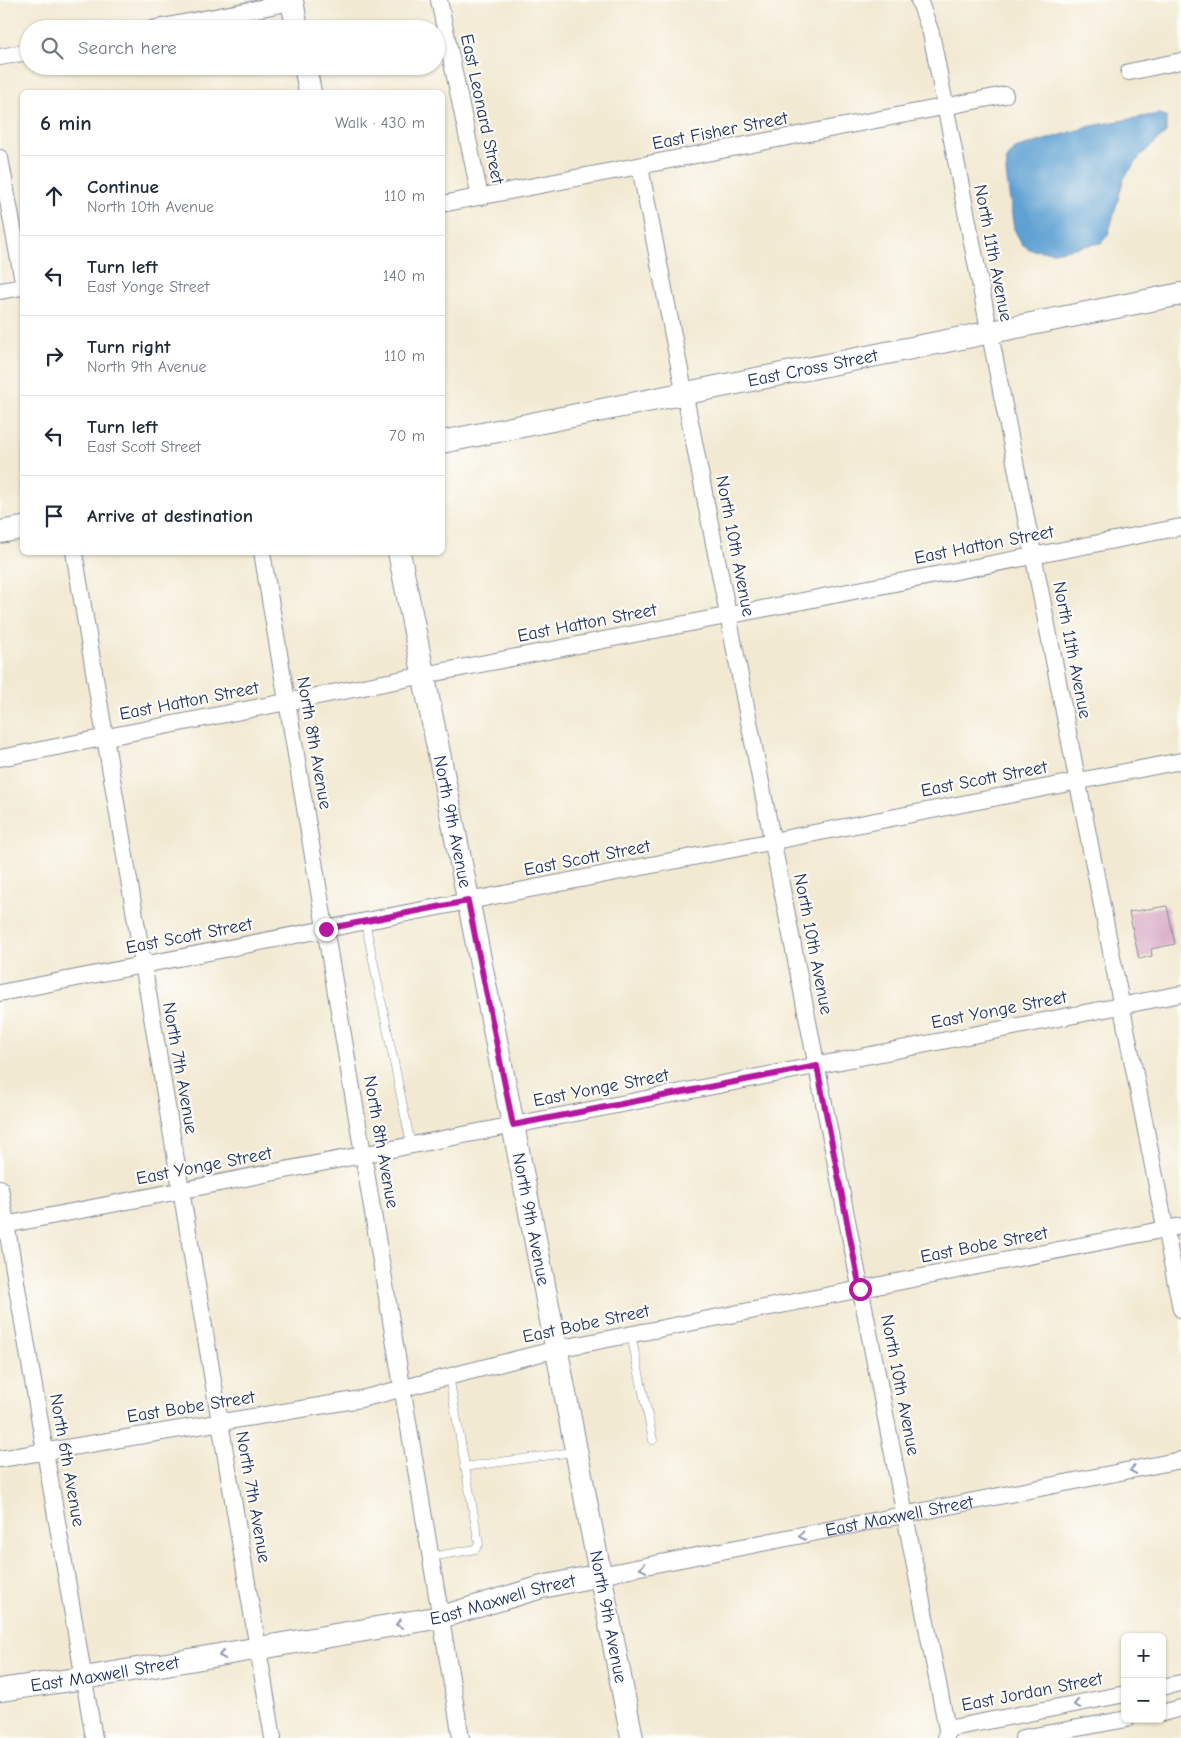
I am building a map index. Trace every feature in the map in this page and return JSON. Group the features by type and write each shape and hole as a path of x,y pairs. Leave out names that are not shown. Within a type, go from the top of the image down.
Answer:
{"street":[{"name":"East Leonard Street","path":"439,0 443,20"},
{"name":"North 11th Avenue","path":"919,0 931,33 1121,1006 1173,1228 1181,1309"},
{"path":"197,20 292,1 295,20"},
{"name":"East Leonard Street","path":"445,29 480,197"},
{"path":"0,57 20,54"},
{"path":"1128,72 1181,61"},
{"path":"307,75 310,90"},
{"name":"East Fisher Street","path":"445,203 1005,95"},
{"path":"0,158 20,265"},
{"name":"North 10th Avenue","path":"640,167 949,1735"},
{"path":"0,291 20,286"},
{"name":"East Cross Street","path":"445,441 1181,294"},
{"name":"East Hatton Street","path":"0,758 1181,527"},
{"path":"0,532 20,528"},
{"name":"North 7th Avenue","path":"75,555 273,1738"},
{"name":"North 8th Avenue","path":"262,555 461,1738"},
{"name":"North 9th Avenue","path":"400,555 632,1738"},
{"name":"East Scott Street","path":"0,993 1181,761"},
{"name":"East Yonge Street","path":"3,1225 1181,994"},
{"name":"North 6th Avenue","path":"0,1188 3,1225 45,1452 94,1738"},
{"name":"East Bobe Street","path":"0,1459 361,1399 557,1349 1173,1228"},
{"name":"East Maxwell Street","path":"0,1690 84,1678 441,1617 542,1587 1181,1460"},
{"path":"1166,1687 1180,1686"},
{"name":"East Jordan Street","path":"949,1735 1121,1695"},
{"path":"1166,1712 1181,1710"},
{"path":"1024,1738 1121,1720"}],"lane":[{"path":"366,921 411,1146"},
{"path":"630,1335 653,1440"},
{"path":"431,1557 475,1549 478,1544 449,1376"},
{"path":"464,1467 576,1452"}],"water":[{"path":"1158,114 1166,116 1166,133 1141,155 1124,178 1108,235 1101,243 1054,252 1031,250 1022,244 1014,229 1006,173 1007,159 1015,149 1091,126"}],"building":[{"path":"1167,906 1175,944 1151,949 1152,956 1139,959 1129,912"}],"route":[{"path":"326,929 468,901 513,1125 817,1066 860,1289"}]}
